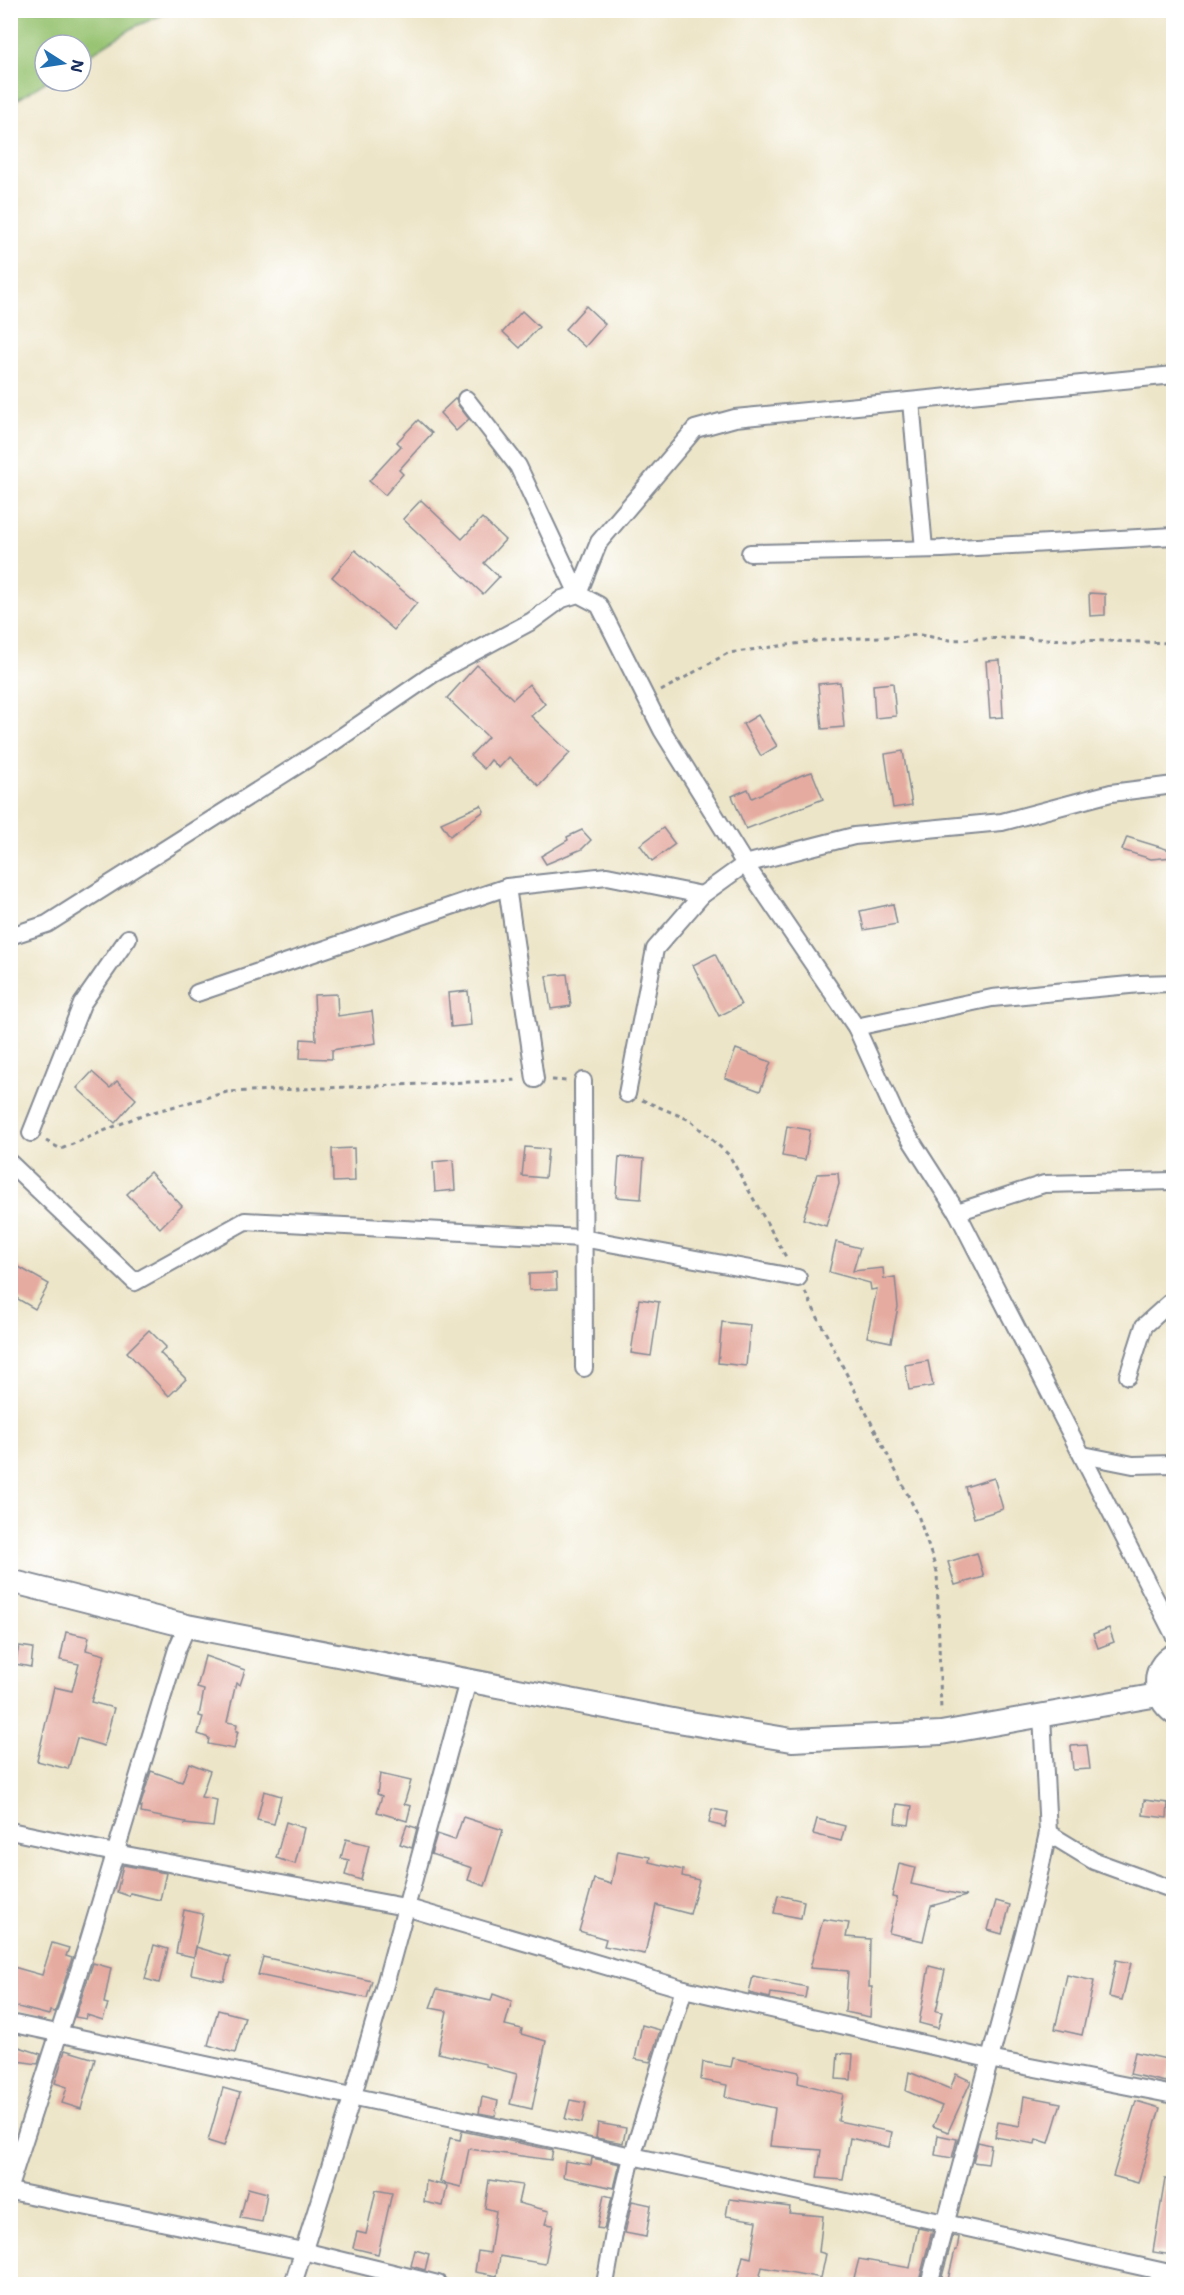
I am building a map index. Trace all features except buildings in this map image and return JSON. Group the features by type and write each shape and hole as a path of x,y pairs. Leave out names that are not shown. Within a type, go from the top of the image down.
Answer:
{"street":[{"path":"578,594 599,542 695,429 735,418 1173,375"},
{"path":"466,399 518,466 578,594 599,605 662,730 745,864 856,1027 898,1120 957,1212 1173,1635"},
{"path":"911,401 924,549"},
{"path":"750,553 924,549 1173,536"},
{"path":"10,936 47,924 331,744 433,674 532,621 562,599 578,594"},
{"path":"627,1094 655,949 702,895 745,864 854,837 1002,822 1111,793 1173,785"},
{"path":"197,993 507,887 607,876 702,895"},
{"path":"507,887 535,1079"},
{"path":"31,1133 82,1004 128,938"},
{"path":"856,1027 992,998 1173,983"},
{"path":"583,1081 584,1368"},
{"path":"10,1163 135,1282 245,1221 582,1238 798,1278"},
{"path":"957,1212 1044,1184 1173,1181"},
{"path":"1128,1376 1144,1326 1173,1299"},
{"path":"1083,1455 1133,1465 1173,1464"},
{"path":"10,1581 187,1626 678,1721 792,1740 942,1732 1158,1695"},
{"path":"10,2184 177,1649 187,1626"},
{"path":"1173,1655 1160,1668 1156,1681 1158,1695 1173,1713"},
{"path":"293,2284 353,2095 468,1681"},
{"path":"929,2284 1033,1900 1048,1833 1042,1715"},
{"path":"10,1831 405,1907 684,1989 989,2060 1173,2095"},
{"path":"1048,1833 1094,1861 1173,1890"},
{"path":"605,2284 615,2228 632,2157 684,1989"},
{"path":"10,2023 353,2095 1173,2274"},
{"path":"10,2191 303,2251 438,2284"}],"path":[{"path":"646,699 728,653 824,640 920,635 950,640 1009,638 1173,643"}],"green space":[{"path":"11,10 172,10 136,26 93,53 93,33 33,33 33,90 11,104"}]}
